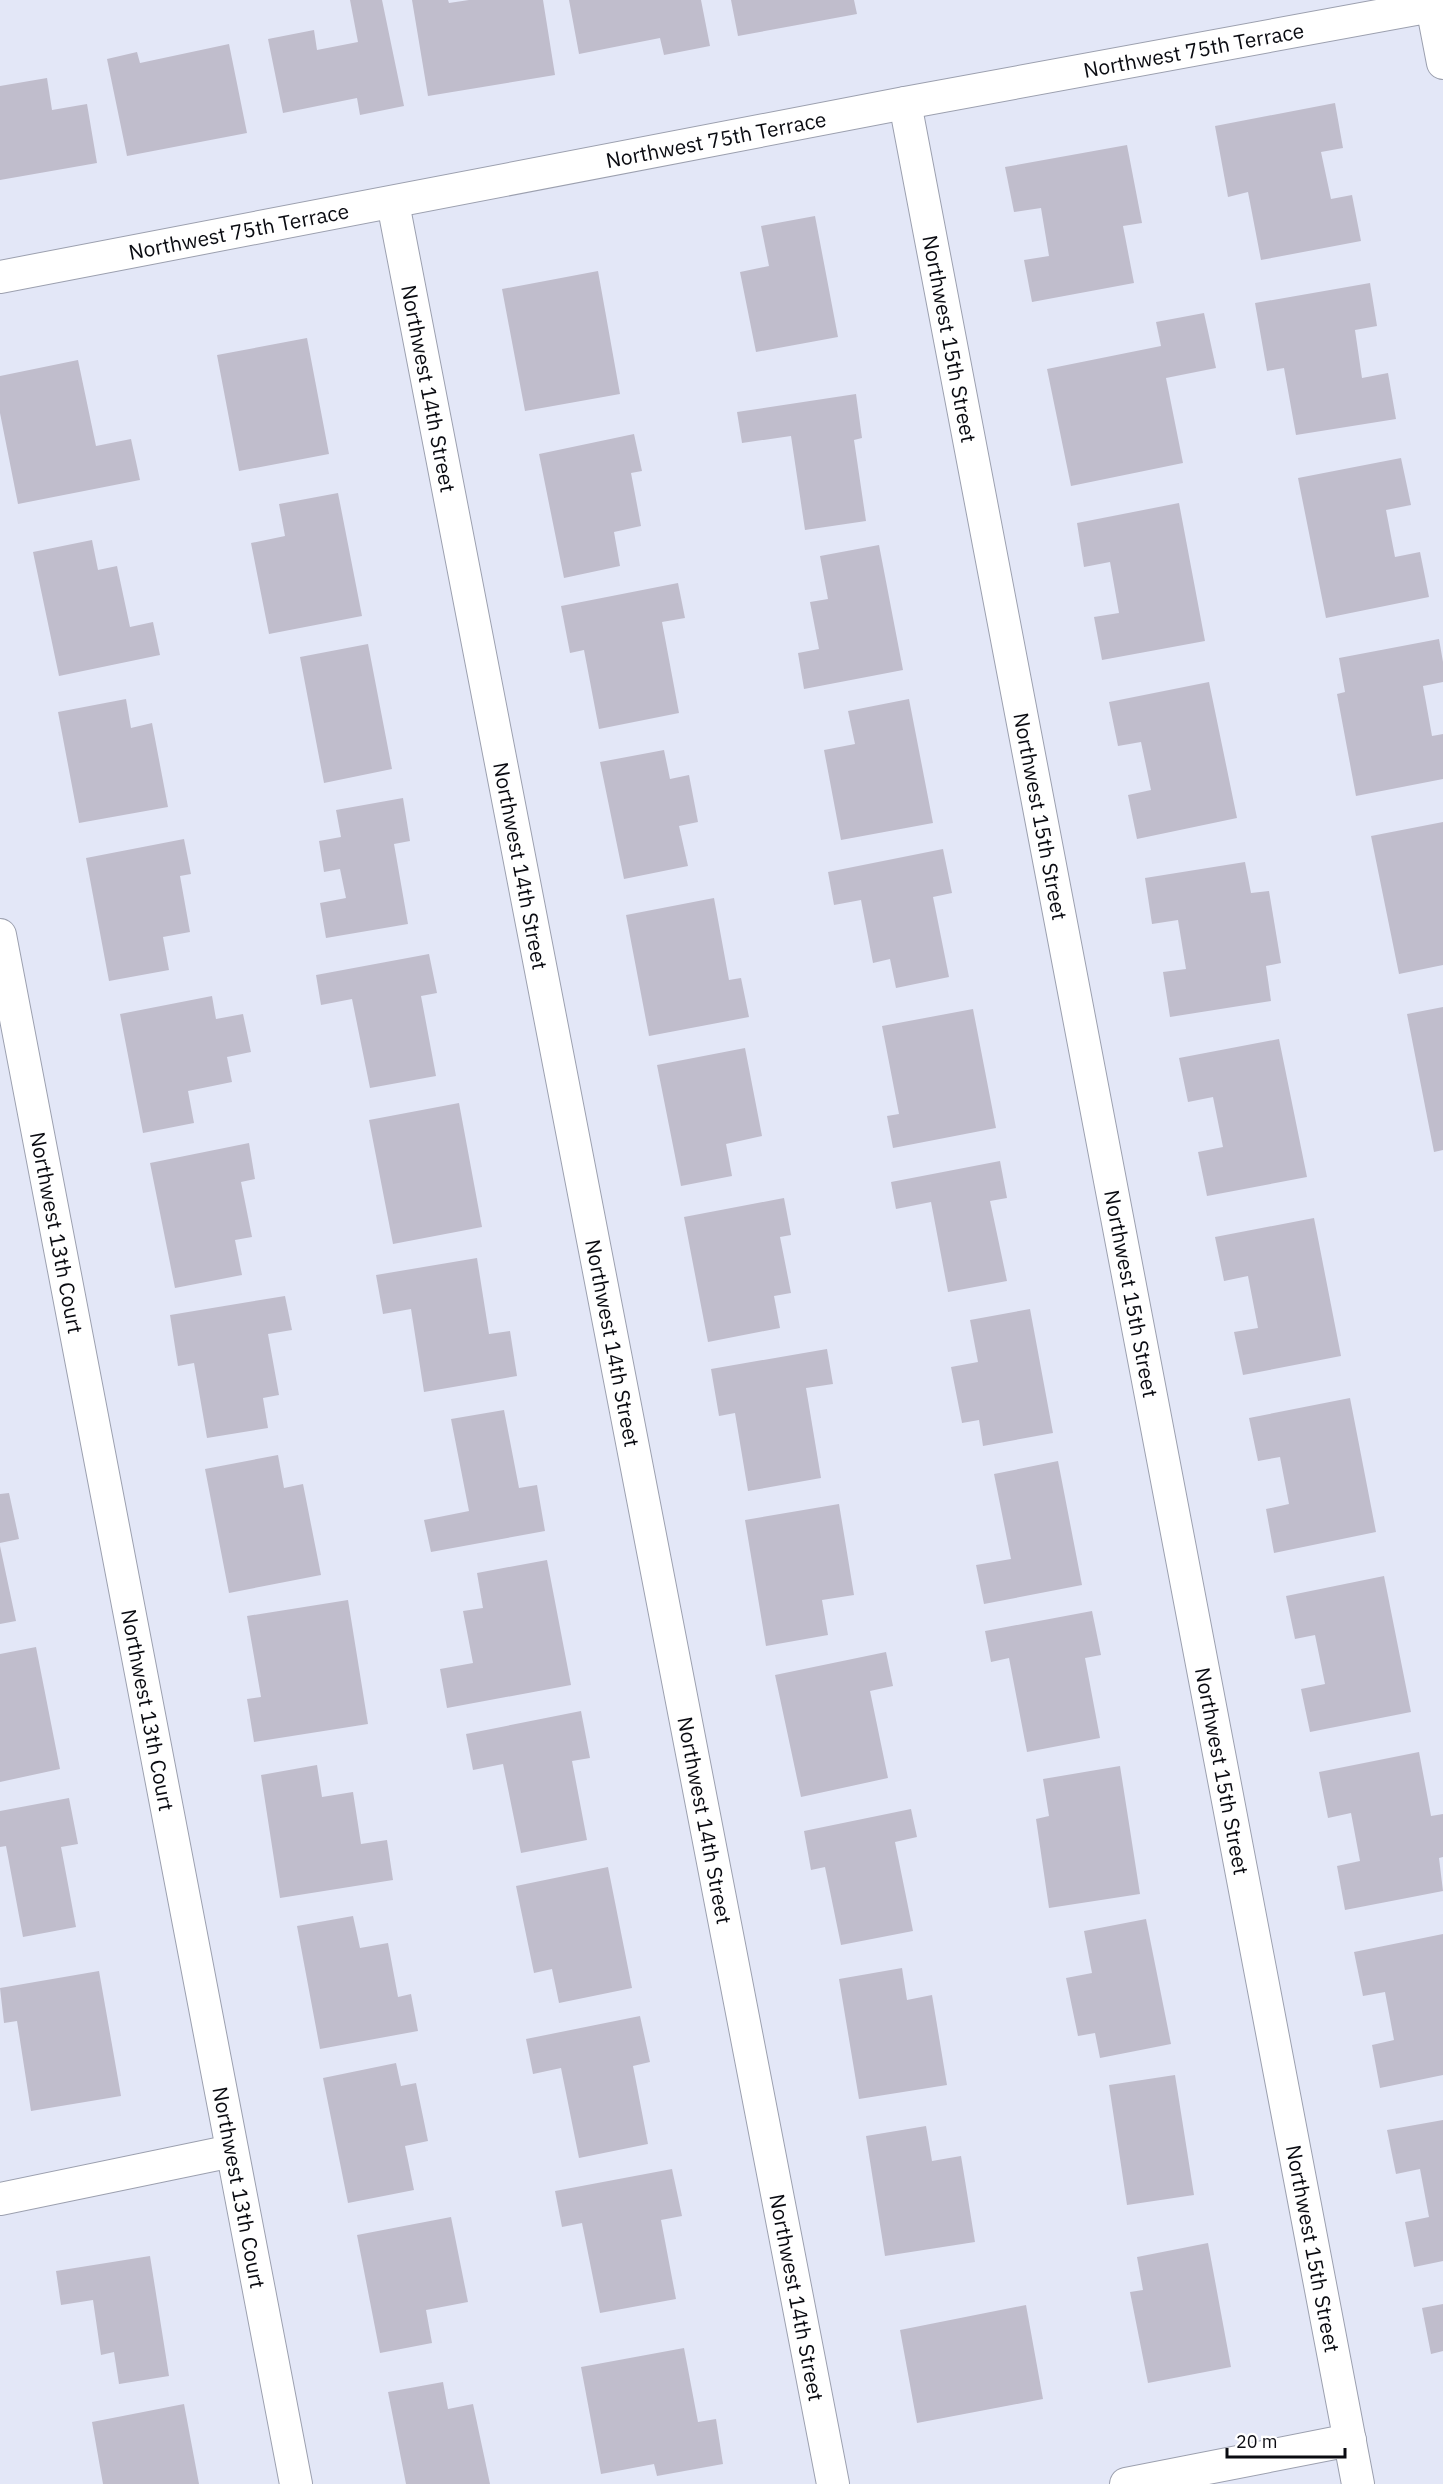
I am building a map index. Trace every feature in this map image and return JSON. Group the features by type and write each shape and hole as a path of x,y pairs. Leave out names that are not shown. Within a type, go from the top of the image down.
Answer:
{"street":[{"name":"Northwest 75th Terrace","path":"0,277 905,103 1432,6 1443,63"},
{"name":"Northwest 15th Street","path":"905,103 1358,2484"},
{"name":"Northwest 14th Street","path":"393,203 833,2484"},
{"name":"Northwest 13th Court","path":"0,935 296,2484"},
{"path":"0,2199 232,2151"},
{"path":"1126,2484 1350,2440"}],"building":[{"path":"350,0 382,0 404,106 360,115 357,98 283,113 268,39 314,30 317,50 358,42"},
{"path":"412,0 448,0 449,3 469,0 543,0 555,75 428,96"},
{"path":"569,0 701,0 710,46 664,55 660,38 579,54"},
{"path":"731,0 854,0 857,14 738,36"},
{"path":"229,44 247,133 127,156 107,59 137,52 140,63"},
{"path":"47,78 52,110 87,104 97,163 0,180 0,86"},
{"path":"1335,103 1343,148 1321,152 1331,199 1352,195 1361,241 1261,260 1248,192 1228,197 1215,126"},
{"path":"1127,145 1142,223 1123,226 1134,283 1032,302 1024,260 1049,256 1041,208 1014,212 1005,167"},
{"path":"815,216 838,337 756,352 740,272 769,266 761,226"},
{"path":"598,271 620,394 525,411 502,289"},
{"path":"1370,283 1377,326 1355,330 1362,378 1388,373 1396,419 1296,435 1284,368 1267,371 1255,303"},
{"path":"1204,313 1216,368 1166,378 1183,463 1071,486 1047,369 1161,346 1156,322"},
{"path":"307,338 329,454 239,471 217,355"},
{"path":"78,360 96,446 131,439 140,480 18,504 0,413 0,376"},
{"path":"856,394 862,438 854,440 866,521 805,530 791,436 742,443 737,412"},
{"path":"634,434 642,471 631,473 641,526 614,532 620,566 564,578 539,454"},
{"path":"1401,458 1411,505 1386,510 1395,557 1420,552 1429,597 1326,618 1298,478"},
{"path":"338,493 362,616 269,634 251,543 285,536 279,504"},
{"path":"1179,503 1205,641 1102,660 1094,617 1119,613 1110,562 1084,567 1077,523"},
{"path":"92,540 98,570 117,566 130,627 153,622 160,655 59,676 33,552"},
{"path":"879,545 903,670 804,689 798,653 819,649 810,602 828,599 820,556"},
{"path":"678,583 685,618 662,622 679,713 599,729 584,650 570,653 561,606"},
{"path":"1439,639 1443,662 1443,682 1423,686 1432,736 1443,734 1443,779 1356,796 1337,694 1345,692 1339,658"},
{"path":"368,644 392,769 324,783 300,657"},
{"path":"1209,682 1237,818 1137,839 1128,795 1151,790 1141,742 1118,746 1109,702"},
{"path":"126,699 131,728 152,723 168,807 79,823 58,712"},
{"path":"909,699 933,823 841,840 824,750 855,744 848,711"},
{"path":"664,750 670,779 689,775 698,822 679,826 688,866 624,879 600,762"},
{"path":"403,798 410,841 394,844 408,924 326,938 320,903 346,898 340,869 324,872 319,841 341,837 336,810"},
{"path":"1443,822 1443,965 1399,974 1371,836"},
{"path":"184,839 191,874 180,876 190,932 163,937 169,970 109,981 86,858"},
{"path":"943,849 952,893 933,897 949,977 896,988 890,959 873,963 861,900 834,905 828,872"},
{"path":"1245,862 1251,893 1269,891 1281,963 1266,966 1271,1001 1170,1017 1163,972 1186,969 1178,920 1152,924 1145,878"},
{"path":"714,898 729,980 741,978 749,1017 649,1036 626,915"},
{"path":"429,954 437,993 421,996 436,1076 370,1088 352,999 321,1005 316,975"},
{"path":"212,996 216,1019 243,1014 251,1052 227,1057 232,1082 188,1091 194,1123 143,1133 120,1014"},
{"path":"1443,1007 1443,1150 1434,1152 1407,1014"},
{"path":"973,1009 996,1128 893,1148 887,1116 899,1114 882,1026"},
{"path":"1279,1039 1307,1177 1207,1196 1198,1152 1223,1147 1213,1097 1188,1102 1179,1058"},
{"path":"745,1048 762,1136 726,1144 732,1176 681,1186 657,1065"},
{"path":"459,1103 482,1227 393,1244 369,1120"},
{"path":"249,1143 255,1179 241,1182 252,1237 235,1240 242,1275 175,1288 150,1163"},
{"path":"1000,1161 1007,1198 990,1201 1007,1281 948,1292 931,1202 896,1209 891,1182"},
{"path":"784,1198 791,1235 780,1237 791,1293 774,1296 780,1328 708,1342 684,1217"},
{"path":"1314,1218 1341,1356 1243,1375 1234,1332 1258,1328 1248,1276 1224,1281 1215,1237"},
{"path":"477,1258 489,1334 510,1331 517,1376 424,1392 411,1309 383,1314 376,1275"},
{"path":"285,1296 292,1330 268,1334 279,1395 263,1398 268,1428 207,1438 194,1363 178,1366 170,1315"},
{"path":"1030,1309 1053,1433 983,1446 979,1420 962,1423 951,1367 978,1362 970,1320"},
{"path":"827,1349 833,1384 806,1388 821,1478 748,1491 735,1413 719,1416 711,1369"},
{"path":"1350,1398 1376,1532 1274,1553 1266,1509 1289,1504 1280,1457 1258,1461 1249,1418"},
{"path":"504,1410 519,1488 537,1485 545,1531 431,1552 424,1520 469,1511 451,1419"},
{"path":"278,1455 284,1488 303,1484 321,1575 229,1593 205,1469"},
{"path":"1058,1461 1082,1585 984,1604 976,1565 1011,1559 994,1474"},
{"path":"9,1493 19,1539 0,1543 0,1494"},
{"path":"839,1504 854,1595 822,1600 828,1635 766,1646 745,1520"},
{"path":"0,1546 16,1621 0,1624"},
{"path":"547,1560 571,1685 447,1708 440,1669 473,1663 463,1611 483,1608 477,1573"},
{"path":"1384,1576 1411,1712 1310,1732 1301,1689 1325,1684 1315,1635 1295,1639 1286,1596"},
{"path":"348,1600 368,1724 254,1742 247,1699 261,1697 247,1616"},
{"path":"1092,1611 1101,1655 1085,1658 1100,1738 1027,1752 1009,1658 991,1662 985,1631"},
{"path":"36,1647 60,1769 0,1782 0,1654"},
{"path":"886,1652 893,1686 870,1691 888,1778 801,1797 775,1675"},
{"path":"581,1711 590,1758 572,1761 587,1840 521,1853 503,1764 473,1770 466,1734"},
{"path":"1419,1752 1431,1816 1443,1814 1443,1857 1439,1858 1443,1891 1345,1910 1337,1866 1360,1861 1351,1813 1328,1818 1319,1772"},
{"path":"317,1765 322,1797 353,1792 361,1844 387,1840 393,1880 280,1898 261,1775"},
{"path":"1120,1766 1140,1894 1049,1908 1036,1819 1049,1816 1043,1779"},
{"path":"69,1798 78,1844 61,1847 76,1927 23,1937 6,1846 0,1847 0,1811"},
{"path":"911,1809 917,1837 895,1842 913,1931 841,1945 825,1867 811,1870 804,1831"},
{"path":"608,1867 632,1988 559,2003 552,1969 534,1973 516,1886"},
{"path":"353,1916 360,1948 388,1943 398,1997 411,1994 418,2031 320,2049 297,1926"},
{"path":"1146,1919 1171,2044 1100,2058 1095,2033 1078,2036 1066,1978 1092,1973 1084,1931"},
{"path":"1443,1934 1443,2075 1380,2088 1372,2045 1394,2040 1385,1992 1363,1996 1354,1952"},
{"path":"902,1968 907,2000 932,1995 947,2085 859,2099 839,1979"},
{"path":"99,1971 121,2096 31,2111 17,2021 4,2023 0,1988"},
{"path":"640,2016 650,2062 633,2066 648,2144 579,2158 561,2068 533,2074 526,2039"},
{"path":"396,2063 401,2086 416,2083 428,2141 405,2146 414,2190 348,2203 323,2078"},
{"path":"1175,2075 1194,2195 1127,2205 1109,2085"},
{"path":"1443,2120 1443,2261 1414,2267 1405,2222 1429,2217 1420,2169 1396,2174 1387,2130"},
{"path":"926,2126 932,2161 961,2156 975,2242 885,2256 866,2136"},
{"path":"672,2169 682,2216 661,2220 676,2299 600,2313 582,2223 562,2227 555,2191"},
{"path":"451,2217 468,2302 426,2310 432,2343 380,2353 357,2235"},
{"path":"1208,2243 1231,2367 1148,2383 1130,2292 1143,2290 1137,2257"},
{"path":"150,2256 169,2376 119,2384 114,2352 101,2355 93,2300 61,2305 56,2271"},
{"path":"1443,2304 1443,2351 1431,2354 1422,2308"},
{"path":"1026,2305 1043,2399 917,2423 900,2330"},
{"path":"684,2348 698,2422 716,2419 723,2464 657,2476 654,2464 601,2474 581,2367"},
{"path":"443,2382 448,2409 473,2404 490,2484 406,2484 388,2392"},
{"path":"184,2404 199,2484 103,2484 92,2422"}]}
